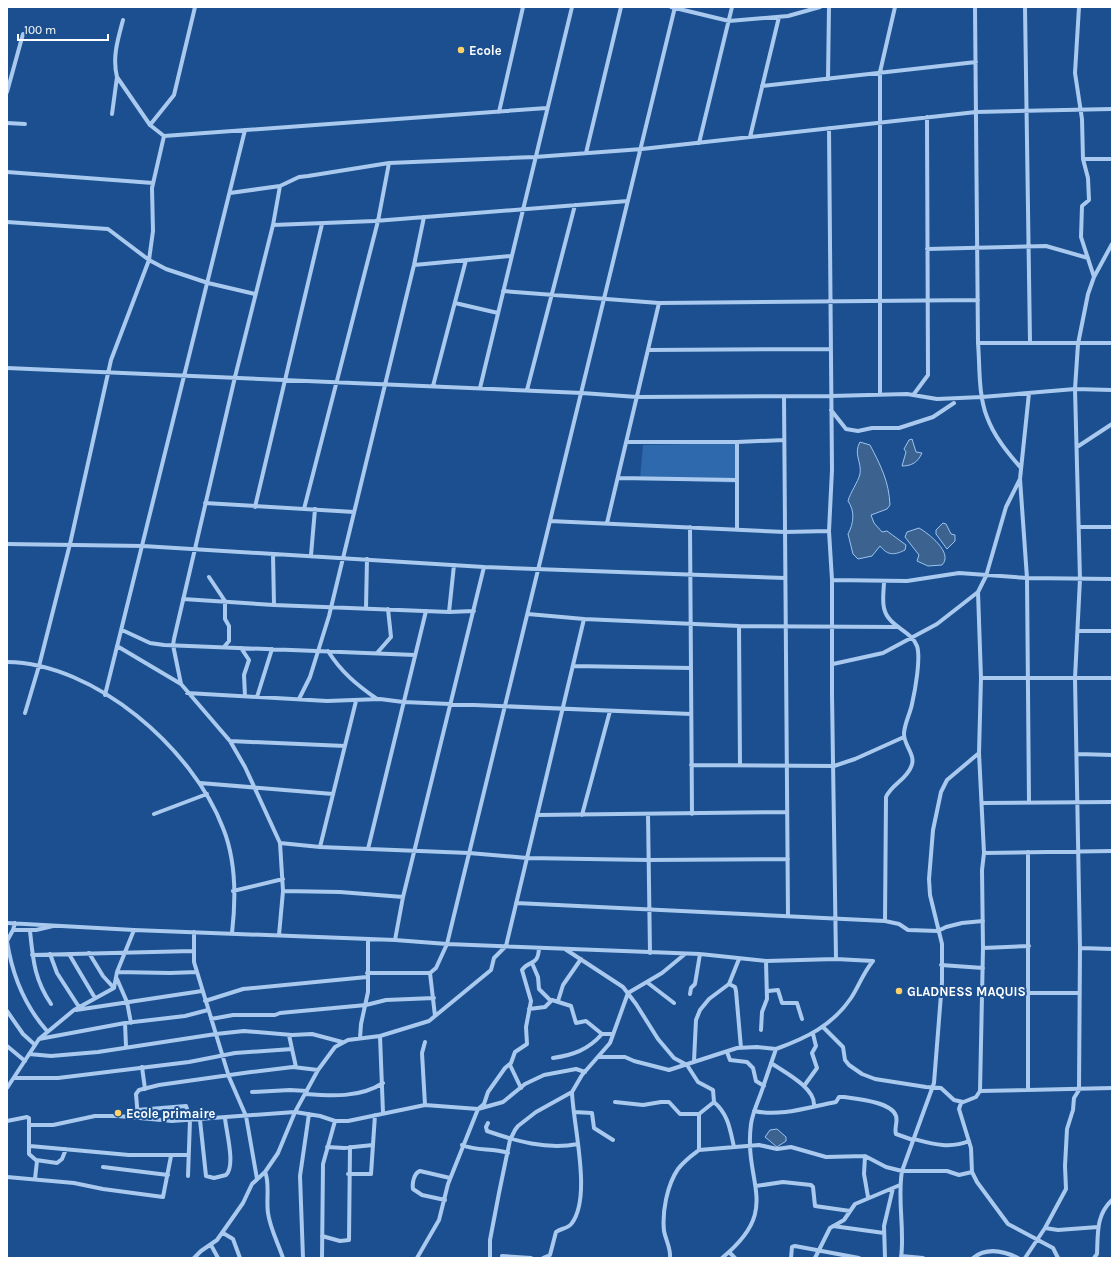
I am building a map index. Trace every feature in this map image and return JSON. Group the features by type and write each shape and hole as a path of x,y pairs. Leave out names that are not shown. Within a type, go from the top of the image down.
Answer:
{"street":[{"path":"150,125 174,95 195,7"},
{"path":"499,112 523,7"},
{"path":"480,388 572,7"},
{"path":"586,153 621,7"},
{"path":"205,1001 243,989 367,975 430,973 436,968 447,944 470,853 504,707 642,149 674,7 729,21 778,17 820,7"},
{"path":"699,142 732,7"},
{"path":"828,79 829,7"},
{"path":"880,395 880,72 895,7"},
{"path":"976,7 978,343 982,398 986,416 1001,443 1021,468"},
{"path":"1025,7 1030,342"},
{"path":"1079,7 1075,73 1082,119 1083,159 1088,178 1089,200 1082,206 1081,237 1094,277"},
{"path":"750,137 778,17"},
{"path":"123,20 116,48 115,68 118,77 150,125 164,136 547,108"},
{"path":"7,92 23,34"},
{"path":"762,86 976,62"},
{"path":"112,114 118,77"},
{"path":"230,193 280,186 299,177 389,163 535,157 642,149 976,112 1026,112 1080,108 1112,109"},
{"path":"914,394 926,380 928,375 927,118"},
{"path":"7,123 25,124"},
{"path":"829,128 832,470 829,531 833,626 836,959"},
{"path":"105,695 245,130"},
{"path":"25,713 39,666 70,544 109,372 149,260 153,230 153,183 164,136"},
{"path":"1083,159 1112,159"},
{"path":"304,509 378,220 389,163"},
{"path":"7,172 153,183"},
{"path":"279,935 283,891 280,843 254,786 230,741 187,693 181,684 173,645 234,378 273,225 280,186"},
{"path":"273,225 322,224 628,201"},
{"path":"526,390 575,205"},
{"path":"299,699 310,677 331,607 414,265 424,217"},
{"path":"7,222 108,229 149,260 166,269 208,283 255,294"},
{"path":"255,507 322,224"},
{"path":"1025,1258 1036,1239 1045,1228 1067,1186 1065,1166 1067,1129 1073,1110 1074,1098 1079,1090 1080,948 1078,754 1075,678 1080,578 1075,389 1078,344 1088,294 1094,277 1112,244"},
{"path":"927,249 1029,245 1046,246 1088,258"},
{"path":"414,265 511,256"},
{"path":"433,386 466,260"},
{"path":"503,290 660,302 978,300"},
{"path":"455,302 498,313"},
{"path":"607,523 660,302"},
{"path":"978,343 1112,343"},
{"path":"648,350 830,350"},
{"path":"7,368 582,392 637,397 784,397 914,394 937,399 982,398 1075,389 1112,390"},
{"path":"1028,393 1020,479 1027,578 1029,802"},
{"path":"784,397 788,916"},
{"path":"831,410 846,429 858,431 872,428 899,428 933,417 954,403"},
{"path":"1076,448 1112,424"},
{"path":"627,442 737,442 784,440"},
{"path":"737,442 737,529"},
{"path":"618,478 738,480"},
{"path":"833,664 883,653 937,624 978,592 986,576 1006,507 1020,479"},
{"path":"205,504 354,512"},
{"path":"310,556 315,509"},
{"path":"550,521 785,532 829,531"},
{"path":"1079,527 1112,526"},
{"path":"690,527 689,576 692,814"},
{"path":"7,544 143,546 343,557 484,567 689,576 785,578"},
{"path":"273,554 274,605"},
{"path":"366,608 367,559"},
{"path":"449,612 454,565"},
{"path":"395,940 403,897 484,567"},
{"path":"832,580 924,579 959,573 1027,578 1112,579"},
{"path":"209,577 225,601 225,619 229,626 229,641 224,647"},
{"path":"884,580 884,608 888,617 897,627 912,638 918,650 912,704 905,724 904,737 913,759 912,767 906,776 890,789 886,797 885,920"},
{"path":"824,1028 843,1047 845,1060 848,1065 862,1074 875,1079 932,1088 941,1088 954,1100 963,1102 976,1097 980,1091 983,968 982,870 984,853 983,803 979,753 981,678 978,592"},
{"path":"183,599 274,605 449,612 474,611"},
{"path":"377,653 391,637 388,609"},
{"path":"368,849 426,611"},
{"path":"528,614 584,619 739,626 897,627"},
{"path":"29,1054 58,1055 98,1052 126,1046 216,1034 257,1031 290,1035 312,1034 342,1042 380,1036 424,1024 435,1016 489,973 494,958 506,946 584,619"},
{"path":"739,626 740,766"},
{"path":"122,630 150,642 173,645 415,655"},
{"path":"1078,631 1112,631"},
{"path":"118,646 181,684"},
{"path":"241,648 249,660 244,675 245,696"},
{"path":"257,697 272,649"},
{"path":"328,651 344,674 378,700"},
{"path":"7,662 39,666 85,683 152,728 173,749 207,794 223,829 232,862 232,933"},
{"path":"573,666 691,668"},
{"path":"981,678 1112,678"},
{"path":"187,693 299,699 356,701 378,700 504,707 691,714"},
{"path":"320,846 356,701"},
{"path":"582,815 610,711"},
{"path":"691,765 834,766 855,759 904,737"},
{"path":"230,741 345,746"},
{"path":"923,1258 901,1257 903,1217 900,1185 902,1171 914,1140 929,1092 932,1088 942,982 942,944 938,931 929,879 933,830 941,792 947,780 979,753"},
{"path":"1078,754 1112,755"},
{"path":"200,783 254,786 333,794"},
{"path":"154,814 207,794"},
{"path":"983,803 1112,802"},
{"path":"537,815 787,812"},
{"path":"648,814 648,908 650,953"},
{"path":"280,843 368,849 470,853 527,858 648,860 788,859"},
{"path":"984,853 1112,851"},
{"path":"1028,852 1028,1089"},
{"path":"233,891 283,879"},
{"path":"283,891 340,892 403,897"},
{"path":"516,903 885,920 900,924 908,930 938,931 952,925 983,921"},
{"path":"7,923 134,930 700,954 766,961 836,959 873,961 863,975 851,998 824,1028 776,1049 741,1048 666,1070 634,1062 625,1057 599,1056"},
{"path":"15,923 7,942 20,986 32,1011 47,1031"},
{"path":"13,930 30,931 57,925"},
{"path":"7,1088 15,1078 34,1044 47,1031 78,1007 114,988 117,979 117,972 134,930"},
{"path":"30,931 32,955 37,977 51,1004"},
{"path":"194,932 193,951 197,972 229,1077 246,1116 257,1179"},
{"path":"360,1038 361,1024 366,1006 368,940"},
{"path":"983,948 1029,946"},
{"path":"417,1258 439,1220 450,1178 462,1145 478,1109 484,1104 488,1092 505,1068 510,1065 515,1052 527,1044 526,1027 530,994 522,970 532,964 538,957 539,948"},
{"path":"1080,948 1112,949"},
{"path":"565,949 617,982 628,992 658,1039 674,1058 686,1065 698,1082 713,1090 714,1102 725,1114 730,1127 734,1147"},
{"path":"32,955 193,951"},
{"path":"89,953 103,976 114,988"},
{"path":"50,954 57,973 78,1007"},
{"path":"69,954 95,998"},
{"path":"490,1258 490,1240 510,1140 518,1126 526,1119 572,1092 584,1072 610,1042 628,992 662,974 685,954"},
{"path":"690,994 690,988 695,984 700,954"},
{"path":"558,1001 563,985 581,959"},
{"path":"694,1061 696,1020 700,1010 709,999 729,984 739,959"},
{"path":"761,1030 762,1012 767,999 768,991 766,961"},
{"path":"532,964 538,977 539,989 551,1001"},
{"path":"941,965 983,968"},
{"path":"117,972 197,972"},
{"path":"430,973 435,1016"},
{"path":"117,979 127,1002 130,1023"},
{"path":"648,982 674,1003"},
{"path":"729,984 735,987 736,991 741,1048"},
{"path":"768,991 778,990 782,1003 797,1004 802,1019"},
{"path":"74,1010 202,991"},
{"path":"1028,993 1080,993"},
{"path":"211,1019 233,1015 275,1015 280,1013 366,1006 379,1001 434,998"},
{"path":"529,1009 545,1007 553,1000 558,1001 571,1006 576,1023 586,1021 602,1034 612,1034"},
{"path":"39,1039 125,1023 184,1016 208,1010"},
{"path":"7,1011 23,1034 34,1044"},
{"path":"125,1023 126,1046"},
{"path":"553,1058 581,1052 602,1034"},
{"path":"804,1086 817,1068 812,1053 816,1046 813,1034"},
{"path":"290,1035 296,1067"},
{"path":"380,1036 383,1082 383,1113"},
{"path":"196,1257 201,1251 211,1245 222,1233 257,1179 265,1172 281,1146 296,1112 318,1070 329,1054 342,1042"},
{"path":"425,1042 422,1053 425,1105"},
{"path":"7,1046 25,1061"},
{"path":"15,1078 58,1078 190,1062 222,1055 292,1049"},
{"path":"722,1258 746,1235 753,1222 757,1205 756,1186 749,1145 754,1111 776,1049"},
{"path":"727,1052 730,1060 745,1061 752,1066 756,1081 764,1086"},
{"path":"771,1063 804,1086 814,1098 814,1106"},
{"path":"510,1065 521,1088"},
{"path":"142,1067 145,1089"},
{"path":"138,1118 136,1094 139,1090 159,1085 296,1067 318,1070"},
{"path":"29,1125 52,1126 95,1116 172,1121 296,1112 335,1121 348,1121 425,1105 478,1109 503,1102 521,1088 544,1075 576,1069 584,1072"},
{"path":"252,1092 290,1090 306,1093 355,1094 374,1088 383,1082"},
{"path":"980,1091 1028,1089 1079,1090 1112,1088"},
{"path":"543,1258 550,1255 556,1232 567,1228 575,1218 580,1195 582,1166 572,1092"},
{"path":"754,1111 769,1114 801,1110 836,1102 842,1096 885,1105 892,1109 896,1115 896,1134 914,1140 947,1146 969,1141"},
{"path":"615,1102 643,1105 668,1102 680,1114 698,1114 714,1102"},
{"path":"963,1102 959,1109 969,1141 972,1172 987,1197 1006,1222 1015,1229 1053,1248 1058,1258"},
{"path":"137,1110 186,1106 189,1115 188,1176"},
{"path":"574,1112 592,1114 594,1128 613,1140"},
{"path":"303,1258 300,1176 309,1114"},
{"path":"698,1114 698,1150"},
{"path":"348,1174 371,1174 375,1115"},
{"path":"7,1121 27,1117 29,1118 30,1156 36,1160 57,1163 62,1159 66,1149"},
{"path":"200,1120 206,1176 219,1178 226,1175 230,1168 230,1154 225,1118"},
{"path":"322,1258 323,1164 335,1121"},
{"path":"488,1123 486,1127 487,1131 510,1140 548,1146 578,1144"},
{"path":"327,1146 350,1147 373,1145"},
{"path":"462,1145 481,1150 494,1149 508,1153"},
{"path":"670,1258 670,1247 664,1230 665,1208 676,1172 684,1162 698,1150 749,1145 763,1145 778,1149 791,1147 826,1157 865,1156 886,1167 902,1171 946,1171 959,1175 972,1172"},
{"path":"30,1146 130,1155 188,1155"},
{"path":"322,1236 340,1241 349,1240 348,1174 350,1147"},
{"path":"7,1177 74,1183 109,1190 163,1197 168,1176 170,1156"},
{"path":"865,1156 864,1174 868,1197"},
{"path":"35,1179 36,1160"},
{"path":"103,1167 168,1176"},
{"path":"445,1200 422,1195 413,1189 413,1182 419,1171 450,1178"},
{"path":"265,1172 268,1180 266,1191 268,1215 283,1258"},
{"path":"756,1186 783,1182 811,1185 815,1206 850,1211"},
{"path":"815,1258 828,1231 833,1226 844,1220 855,1204 868,1197 900,1185"},
{"path":"885,1258 884,1233 886,1216 893,1188"},
{"path":"1094,1258 1097,1254 1100,1216 1105,1207 1112,1200"},
{"path":"833,1226 884,1233"},
{"path":"1045,1228 1058,1230 1098,1227"},
{"path":"222,1233 233,1239 240,1258"},
{"path":"211,1245 218,1258"},
{"path":"791,1258 792,1247 795,1246 859,1258"},
{"path":"973,1258 983,1252 989,1251 1003,1252 1018,1258"},
{"path":"729,1252 735,1258"},
{"path":"502,1256 531,1258"}],"shaded area":[{"path":"912,439 916,452 922,453 919,459 914,463 902,466 906,452 904,449 909,440"},
{"path":"860,442 870,445 881,467 888,489 890,505 887,509 871,515 874,523 882,532 887,531 906,545 905,550 901,552 892,554 886,552 880,546 872,556 858,559 853,554 848,534 852,526 853,513 848,501 860,474 857,450"},
{"path":"737,443 737,483 640,479 643,445"},
{"path":"943,523 946,524 951,534 955,535 955,541 947,549 936,534 936,530"},
{"path":"919,528 928,534 942,549 945,555 945,560 942,565 928,566 917,561 919,555 905,537 907,532"},
{"path":"777,1129 786,1137 786,1141 777,1147 765,1137 770,1130"}],"place":[{"name":"Ecole","path":"461,50"},
{"name":"GLADNESS MAQUIS","path":"899,991"},
{"name":"Ecole primaire","path":"118,1113"}]}
